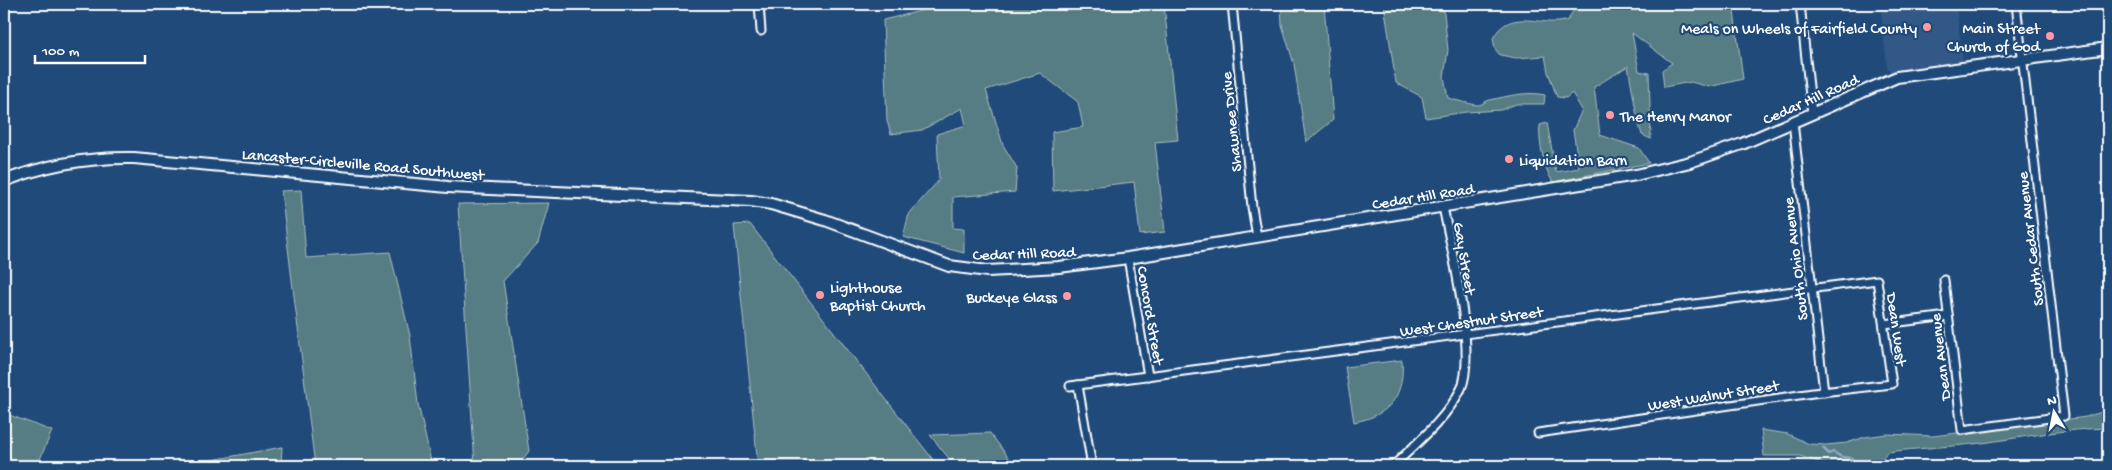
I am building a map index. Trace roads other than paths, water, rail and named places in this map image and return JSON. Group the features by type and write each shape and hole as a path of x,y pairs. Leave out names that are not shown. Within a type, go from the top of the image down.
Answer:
{"main road":[{"name":"Cedar Hill Road","path":"735,200 771,204 825,220 928,259 960,268 1003,270 1059,267 1257,238 1636,175 1668,168 1742,144 1897,77 2108,48"},
{"name":"Lancaster-Circleville Road Southwest","path":"4,181 26,172 61,163 90,159 124,158 448,187 724,198 735,200"}],"street":[{"path":"759,4 762,31"},
{"name":"Shawnee Drive","path":"1232,4 1252,207 1257,238"},
{"path":"1800,4 1812,114"},
{"name":"South Cedar Avenue","path":"1962,430 2064,416 2016,4"},
{"name":"South Ohio Avenue","path":"1793,122 1824,392"},
{"name":"Gay Street","path":"1393,466 1435,425 1457,397 1462,386 1466,365 1466,335 1443,207"},
{"name":"Concord Street","path":"1128,258 1148,376"},
{"name":"Dean West","path":"1875,281 1878,280 1892,384"},
{"name":"Dean Avenue","path":"1944,280 1962,430"},
{"name":"West Chestnut Street","path":"1092,466 1074,386 1875,281"},
{"path":"1884,324 1948,316"},
{"name":"West Walnut Street","path":"1538,433 1892,384"}],"waterway":[{"path":"1823,448 1829,454 1833,452 1842,457 1851,458 1859,466"}],"place":[{"name":"Meals on Wheels of Fairfield County","path":"1927,27"},
{"name":"Main Street Church of God","path":"2050,36"},
{"name":"The Henry Manor","path":"1610,115"},
{"name":"Liquidation Barn","path":"1509,159"},
{"name":"Lighthouse Baptist Church","path":"820,295"},
{"name":"Buckeye Glass","path":"1067,296"}]}
